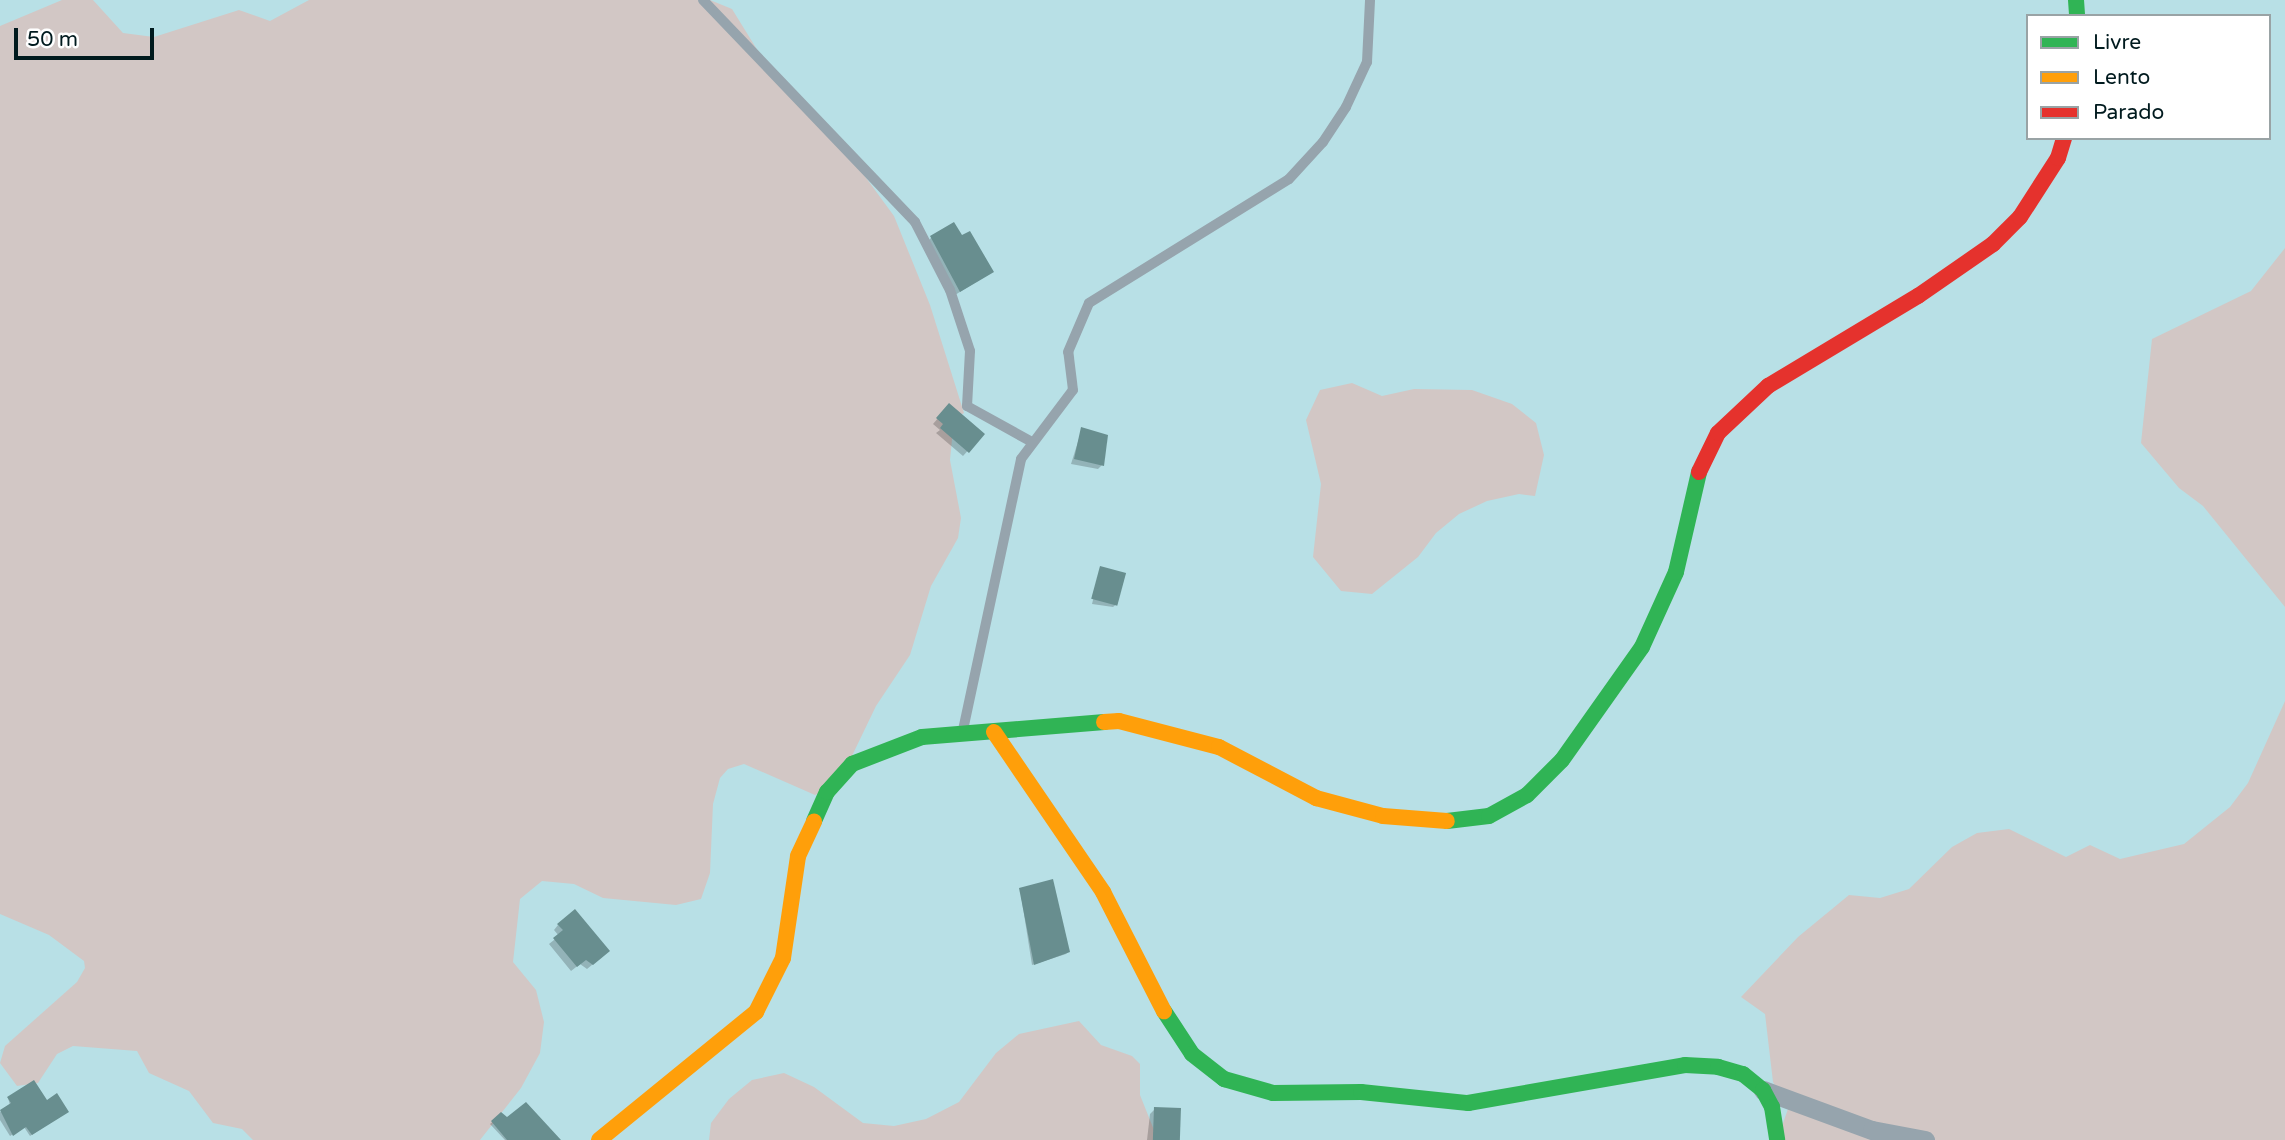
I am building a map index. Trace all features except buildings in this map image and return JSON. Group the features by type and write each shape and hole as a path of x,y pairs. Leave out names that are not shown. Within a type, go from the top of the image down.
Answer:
{"street":[{"path":"599,1140 756,1012 783,958 798,856 827,792 852,764 922,737 1119,721 1219,747 1316,798 1383,816 1468,820 1489,816 1527,795 1563,760 1642,647 1676,572 1700,470 1718,433 1768,386 1918,296 1993,244 2020,217 2058,158 2063,140"},
{"path":"994,732 1103,892 1169,1021 1192,1054 1224,1079 1273,1093 1361,1092 1468,1103 1685,1065 1743,1074 1763,1090 1872,1130 1925,1140"},
{"path":"1763,1090 1772,1107 1777,1140"}],"lane":[{"path":"703,0 915,222 950,290 970,351 967,407 1032,442"},
{"path":"962,734 1021,459 1073,390 1068,352 1089,303 1289,179 1323,142 1346,107 1367,62 1370,0"}],"shaded area":[{"path":"62,0 93,0 123,33 154,37 239,10 270,21 309,0 710,0 732,9 771,72 828,126 894,216 930,305 964,413 954,419 950,460 961,518 958,538 931,586 910,655 876,706 838,785 815,795 744,764 728,769 720,778 713,804 710,873 701,899 676,905 603,898 574,884 542,881 520,899 513,962 536,990 544,1022 540,1053 521,1088 480,1140 253,1140 242,1129 213,1123 189,1091 149,1073 137,1051 73,1046 57,1054 38,1083 17,1086 0,1063 5,1046 77,982 85,968 84,961 49,935 0,914 0,26"},
{"path":"2285,248 2285,607 2203,506 2179,488 2141,443 2152,339 2251,291"},
{"path":"1352,383 1382,396 1414,389 1472,390 1512,404 1536,423 1544,455 1535,496 1519,494 1487,501 1459,514 1436,533 1418,557 1372,594 1341,591 1313,557 1321,484 1306,420 1320,390"},
{"path":"2285,701 2285,1140 1777,1140 1788,1109 1773,1082 1765,1014 1741,997 1798,937 1849,895 1880,898 1909,889 1952,847 1977,833 2009,829 2066,857 2090,845 2120,859 2184,844 2230,807 2248,783"},
{"path":"1079,1021 1101,1045 1132,1056 1140,1064 1140,1095 1158,1140 709,1140 711,1123 729,1099 752,1080 784,1073 814,1087 863,1123 894,1126 926,1119 959,1102 996,1053 1019,1034"}],"traffic: fast":[{"path":"2076,0 2077,14"},
{"path":"1447,821 1489,816 1527,795 1562,760 1642,647 1676,572 1699,472"},
{"path":"814,821 827,792 852,764 922,737 1104,722"},
{"path":"1164,1011 1192,1054 1224,1079 1273,1093 1361,1092 1468,1103 1685,1065 1718,1067 1743,1074 1763,1090 1772,1107 1777,1140"}],"traffic: slow":[{"path":"1104,722 1119,721 1219,747 1316,798 1383,816 1447,821"},
{"path":"994,732 1103,892 1164,1011"},
{"path":"599,1140 756,1012 783,958 798,856 814,821"}],"traffic: jam":[{"path":"1699,472 1718,433 1768,386 1918,296 1993,244 2020,217 2058,158 2063,140"}]}
